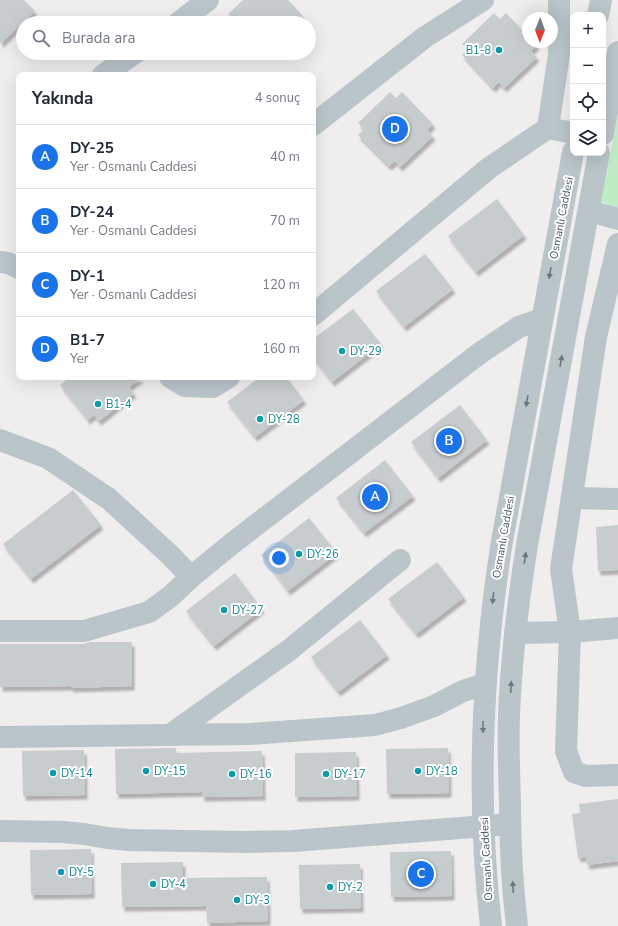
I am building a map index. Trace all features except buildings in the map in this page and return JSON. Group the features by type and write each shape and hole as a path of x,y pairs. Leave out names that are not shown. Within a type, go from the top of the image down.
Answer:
{"street":[{"path":"187,16 208,0"},
{"path":"316,123 426,37 483,0"},
{"path":"548,128 559,54 559,0"},
{"path":"599,12 601,0"},
{"path":"606,120 618,52"},
{"path":"107,72 125,60"},
{"path":"316,312 489,168 548,128 570,132"},
{"name":"Osmanlı Caddesi","path":"491,926 484,825 483,724 493,597 572,156"},
{"path":"517,926 510,824 509,718 515,633 527,545 598,156"},
{"path":"589,211 618,219"},
{"path":"618,244 609,321 596,337 561,569 570,632 566,751 574,772 586,776 618,775"},
{"path":"0,631 84,631 148,612 171,596 191,577 234,542 480,353 519,327 542,319"},
{"path":"175,380 185,386 213,386 224,380"},
{"path":"0,440 48,458 108,499 170,555 191,577"},
{"path":"572,498 618,499"},
{"path":"170,735 288,651 400,560"},
{"path":"515,633 570,632 618,628"},
{"path":"0,736 250,734 375,725 401,718 434,706 463,691 485,684"},
{"path":"0,831 63,832 128,840 247,842 293,841 510,824"}],"green space":[{"path":"618,116 618,208 601,202"}],"place":[{"name":"B1-8","path":"499,50"},
{"name":"B1-7","path":"395,129"},
{"name":"DY-29","path":"342,351"},
{"name":"B1-4","path":"98,404"},
{"name":"DY-28","path":"260,419"},
{"name":"DY-24","path":"449,441"},
{"name":"DY-25","path":"375,497"},
{"name":"DY-26","path":"299,554"},
{"name":"DY-27","path":"224,610"},
{"name":"DY-15","path":"146,771"},
{"name":"DY-18","path":"418,771"},
{"name":"DY-14","path":"53,773"},
{"name":"DY-16","path":"232,774"},
{"name":"DY-17","path":"326,774"},
{"name":"DY-5","path":"61,872"},
{"name":"DY-1","path":"421,874"},
{"name":"DY-4","path":"153,884"},
{"name":"DY-2","path":"330,887"},
{"name":"DY-3","path":"237,900"}]}
